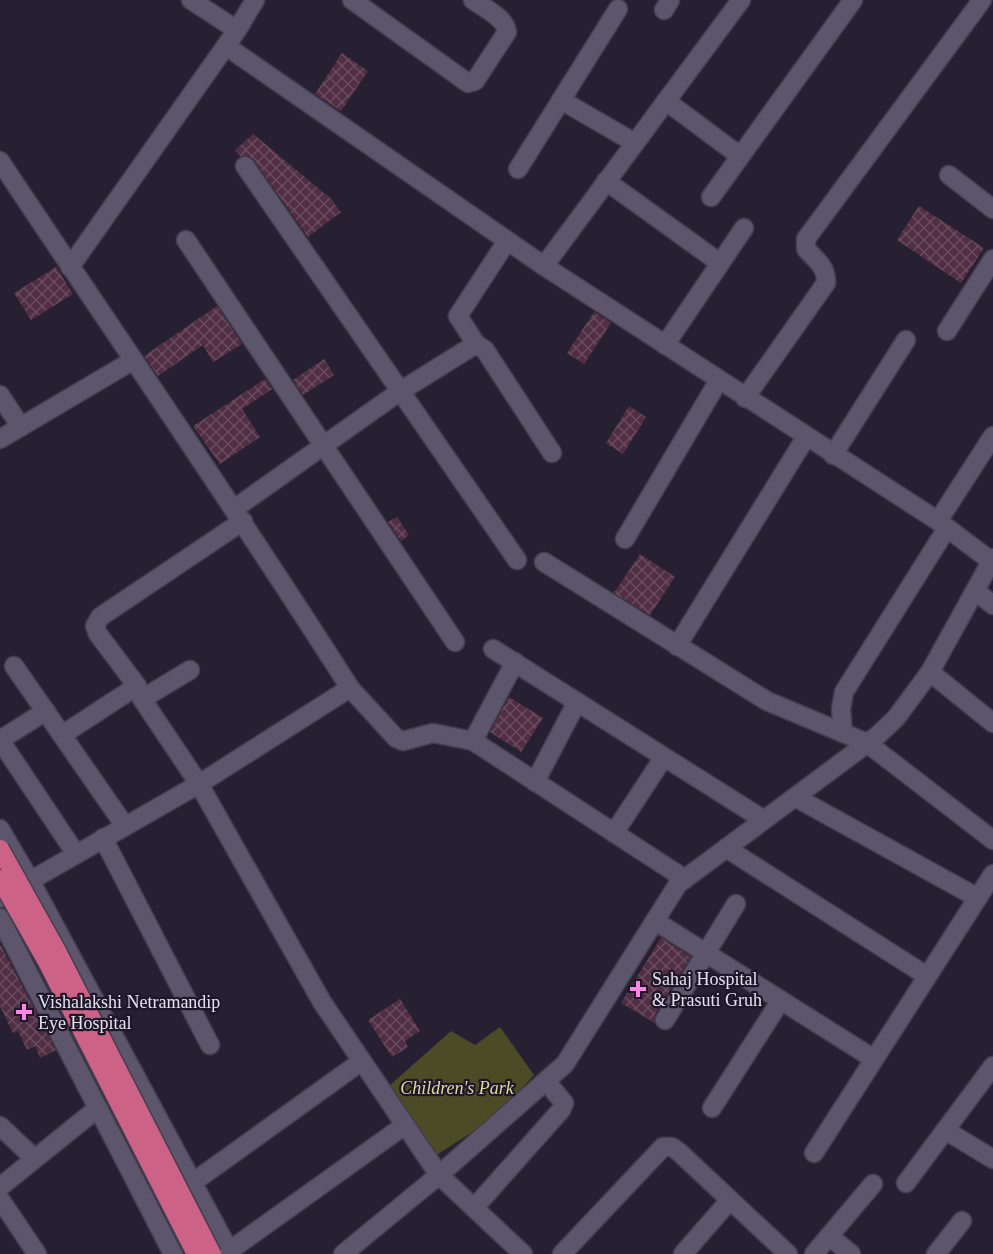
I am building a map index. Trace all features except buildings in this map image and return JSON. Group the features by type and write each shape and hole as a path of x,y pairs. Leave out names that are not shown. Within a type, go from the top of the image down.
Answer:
{"highway":[{"path":"0,849 224,1253"},
{"path":"0,879 45,960 196,1254"}],"street":[{"path":"191,0 237,30"},
{"path":"70,267 226,46 255,0"},
{"path":"352,0 468,83 474,81 507,32 507,27 502,21 473,0"},
{"path":"544,266 741,0"},
{"path":"711,197 853,0"},
{"path":"745,398 826,283 826,273 822,266 806,249 807,239 982,0"},
{"path":"518,169 618,9"},
{"path":"226,46 544,266 992,559 977,592 930,672 896,718 867,743 678,884 565,1064 439,1175 343,1254"},
{"path":"561,100 635,143"},
{"path":"666,101 740,156"},
{"path":"0,161 132,361 239,515 350,688 396,738 403,741 433,733 473,741 685,879"},
{"path":"245,166 517,561"},
{"path":"949,175 993,209"},
{"path":"606,182 720,263"},
{"path":"665,345 744,228"},
{"path":"186,240 322,447 455,642"},
{"path":"507,241 458,316 476,344 485,350 552,453"},
{"path":"947,331 993,259"},
{"path":"833,455 906,340"},
{"path":"476,344 399,392 322,447 239,515 100,617 95,626 98,634 199,784 322,1002 405,1125 439,1175 518,1252"},
{"path":"0,439 132,361"},
{"path":"625,539 719,381"},
{"path":"0,395 21,427"},
{"path":"843,733 841,709 844,692 993,436"},
{"path":"677,646 806,437"},
{"path":"544,562 767,701 867,743 993,840"},
{"path":"977,592 993,606"},
{"path":"494,649 764,820"},
{"path":"473,741 515,662"},
{"path":"14,666 125,826"},
{"path":"62,735 139,693 190,670"},
{"path":"930,672 993,723"},
{"path":"0,898 199,784 350,688"},
{"path":"535,782 577,702"},
{"path":"45,711 0,740 76,854"},
{"path":"614,833 664,757"},
{"path":"795,797 978,898"},
{"path":"0,829 30,880 192,1183 224,1253 405,1125"},
{"path":"103,838 210,1045"},
{"path":"726,848 927,976"},
{"path":"814,1153 993,874"},
{"path":"664,1020 736,904"},
{"path":"0,918 173,1254"},
{"path":"655,921 874,1059"},
{"path":"712,1108 781,1000"},
{"path":"192,1183 362,1061"},
{"path":"906,1183 993,1066"},
{"path":"474,1208 561,1110 564,1103 562,1098 546,1081"},
{"path":"0,1187 98,1108"},
{"path":"0,1126 34,1158"},
{"path":"945,1130 993,1159"},
{"path":"562,1254 663,1147 679,1152 788,1254"},
{"path":"814,1254 873,1184"},
{"path":"0,1199 38,1254"},
{"path":"683,1254 730,1200"},
{"path":"936,1254 962,1221"},
{"path":"829,1236 851,1254"}],"green space":[{"name":"Children's Park","path":"500,1027 534,1075 497,1116 435,1156 389,1086 451,1031 475,1045"}],"place":[{"name":"Sahaj Hospital & Prasuti Gruh","path":"638,989"},
{"name":"Vishalakshi Netramandip Eye Hospital","path":"24,1012"}]}
